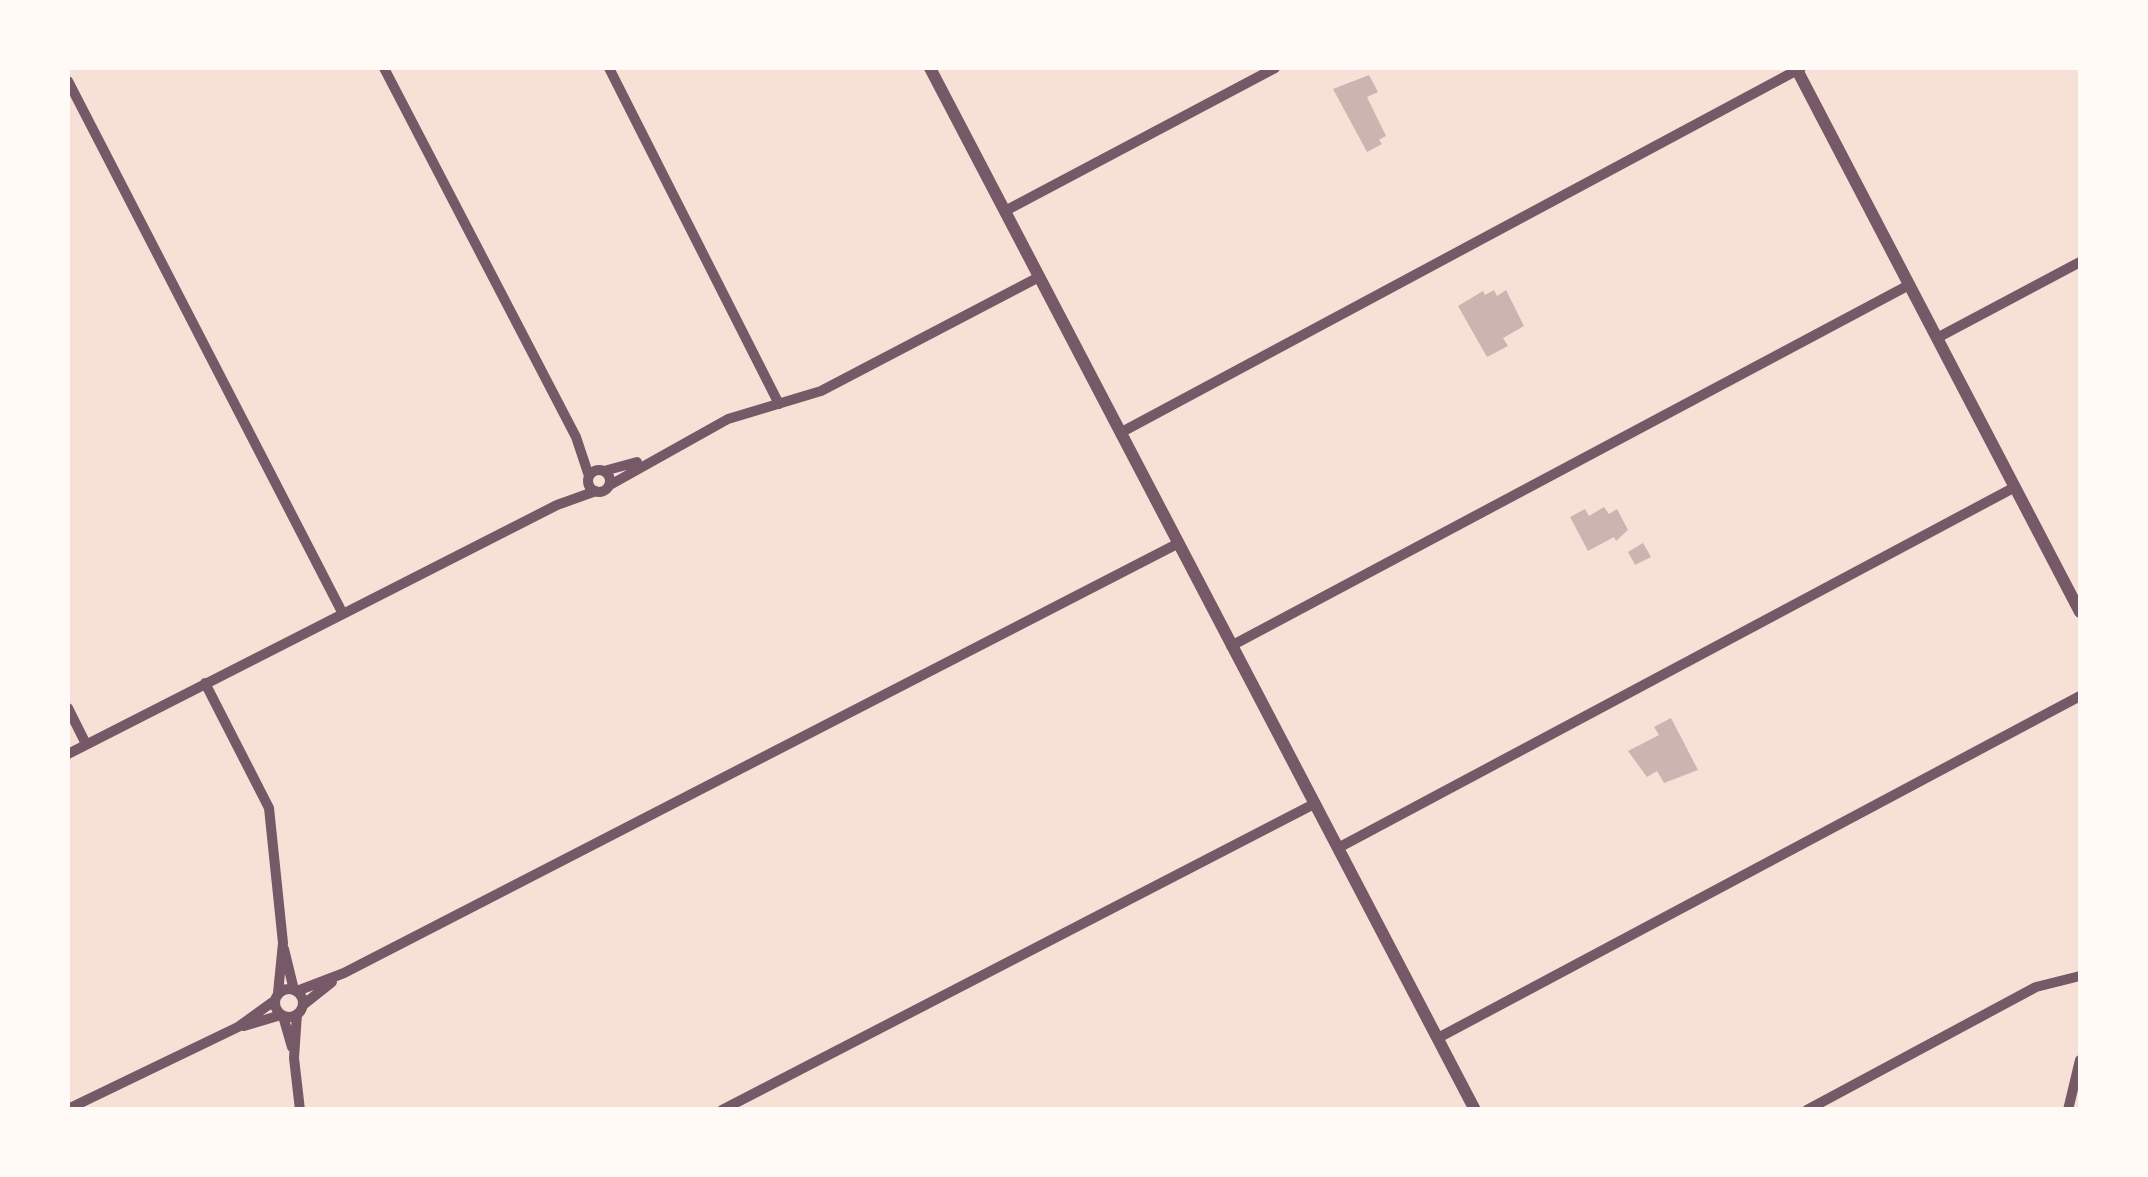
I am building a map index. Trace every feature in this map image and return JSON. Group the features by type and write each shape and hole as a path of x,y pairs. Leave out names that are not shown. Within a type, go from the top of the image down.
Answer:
{"street":[{"path":"384,68 576,437 591,483"},
{"path":"609,68 779,404"},
{"path":"930,68 1476,1110"},
{"path":"1005,212 1275,68"},
{"path":"1120,433 1798,68 2080,612"},
{"path":"68,82 344,614"},
{"path":"1937,338 2080,262"},
{"path":"591,483 610,484 648,460 746,411 809,397 1039,277"},
{"path":"1231,646 1910,285"},
{"path":"576,437 610,484"},
{"path":"68,754 557,505 591,483 603,470 648,460"},
{"path":"1338,848 2015,487"},
{"path":"238,1027 276,997 344,973 1178,544"},
{"path":"206,683 269,808 282,944 300,1009 294,1058"},
{"path":"1438,1038 2080,696"},
{"path":"68,708 86,744"},
{"path":"722,1110 1314,804"},
{"path":"282,944 276,997 294,1058 300,1110"},
{"path":"68,1109 238,1027 300,1009 344,973"},
{"path":"1807,1110 2036,987 2080,976"},
{"path":"2068,1110 2080,1060"}],"building":[{"path":"1369,75 1378,92 1367,97 1386,136 1379,140 1382,144 1367,152 1333,89"},
{"path":"1494,290 1497,296 1506,290 1524,326 1503,338 1508,346 1487,357 1458,306 1483,291 1485,295"},
{"path":"1604,507 1609,514 1617,509 1628,530 1616,541 1614,537 1588,551 1570,517 1585,509 1589,516"},
{"path":"1643,543 1651,557 1635,565 1628,552"},
{"path":"1671,718 1698,770 1664,783 1657,771 1647,777 1628,751 1659,735 1654,727"}]}
